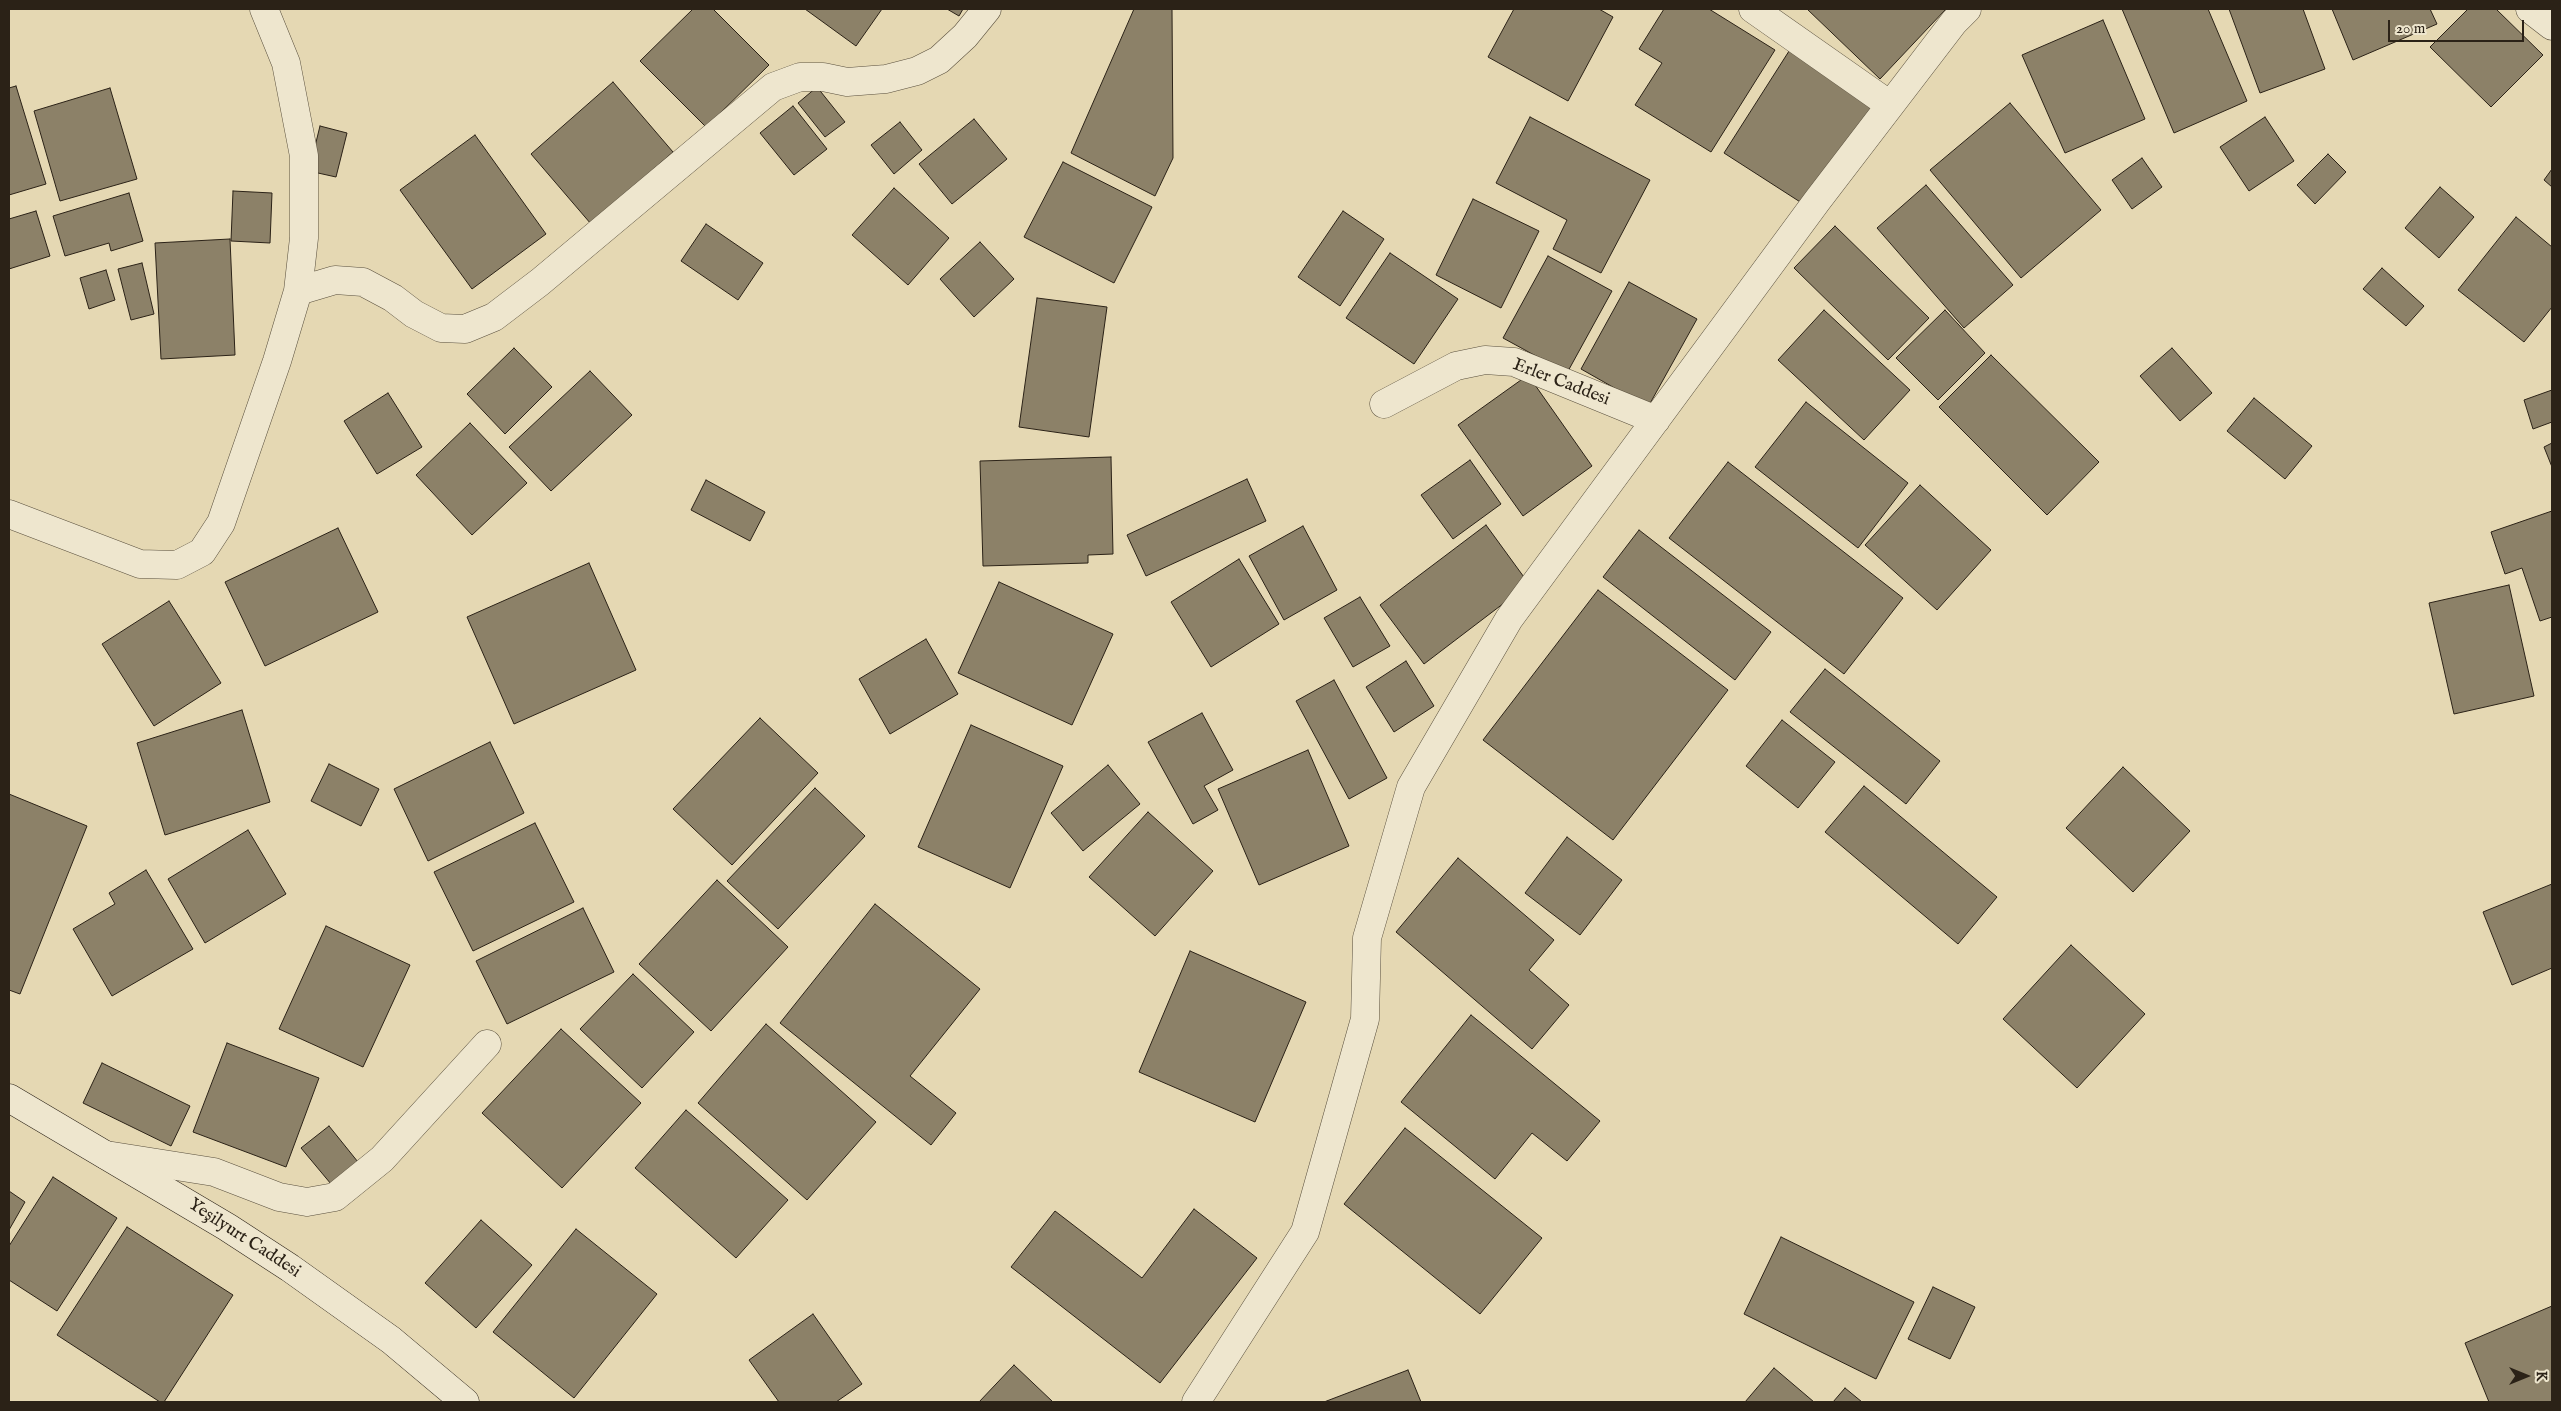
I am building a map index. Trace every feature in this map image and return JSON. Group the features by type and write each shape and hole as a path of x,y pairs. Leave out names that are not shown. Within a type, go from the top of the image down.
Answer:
{"street":[{"path":"9,514 140,564 177,565 202,552 221,523 277,361 298,291 304,238 304,156 286,63 264,9"},
{"path":"298,291 335,280 363,282 393,298 414,314 440,328 465,330 494,317 540,282 773,87 800,77 823,77 847,82 886,79 917,71 939,60 965,36 986,9"},
{"path":"1753,9 1890,105"},
{"path":"1196,1402 1305,1232 1365,1019 1367,938 1412,787 1509,619 1890,105 1954,22 1967,9"},
{"path":"2530,9 2552,26"},
{"name":"Erler Caddesi","path":"1384,404 1456,366 1485,360 1514,362 1656,420"},
{"path":"106,1155 214,1172 280,1197 307,1202 336,1197 382,1159 487,1044"},
{"name":"Yeşilyurt Caddesi","path":"9,1098 227,1227 290,1268 391,1340 465,1402"}],"building":[{"path":"693,9 713,9 769,65 706,127 640,61"},
{"path":"805,9 882,9 856,46"},
{"path":"947,9 963,9 959,16"},
{"path":"1134,9 1172,9 1173,158 1155,196 1071,153"},
{"path":"1514,9 1599,9 1613,17 1568,101 1488,57"},
{"path":"1664,9 1709,9 1775,50 1711,152 1635,105 1662,63 1639,49"},
{"path":"1807,9 1946,9 1880,79"},
{"path":"2122,9 2208,9 2247,101 2174,133"},
{"path":"2229,9 2303,9 2325,69 2260,93"},
{"path":"2332,9 2430,9 2437,24 2353,60"},
{"path":"2468,9 2496,9 2543,55 2491,107 2430,47"},
{"path":"2103,20 2145,119 2065,153 2022,55"},
{"path":"1791,48 1876,103 1808,207 1724,153"},
{"path":"613,82 673,152 591,224 531,154"},
{"path":"16,86 46,184 9,195 9,88"},
{"path":"817,87 845,122 825,137 798,103"},
{"path":"110,88 137,179 60,201 34,111"},
{"path":"2010,103 2101,210 2021,278 1930,170"},
{"path":"793,106 827,149 794,175 760,133"},
{"path":"1530,117 1650,180 1601,273 1553,249 1567,220 1496,183"},
{"path":"2265,117 2294,161 2249,191 2220,147"},
{"path":"974,119 1007,159 952,204 919,164"},
{"path":"900,122 922,150 894,174 871,145"},
{"path":"320,126 347,133 336,177 309,171"},
{"path":"475,135 546,234 472,289 400,190"},
{"path":"2328,154 2346,172 2315,204 2297,185"},
{"path":"2142,158 2162,187 2132,209 2112,180"},
{"path":"1063,162 1152,207 1114,283 1024,237"},
{"path":"2552,169 2552,187 2544,180"},
{"path":"1926,185 2013,285 1964,328 1877,228"},
{"path":"2440,187 2474,217 2439,258 2405,228"},
{"path":"894,188 949,238 908,285 852,235"},
{"path":"233,191 272,193 270,243 231,241"},
{"path":"129,193 143,241 111,251 109,243 65,256 53,216"},
{"path":"1473,199 1539,231 1501,308 1436,275"},
{"path":"36,211 50,256 9,269 9,219"},
{"path":"1343,211 1384,239 1340,306 1298,277"},
{"path":"2516,217 2552,247 2552,307 2524,342 2458,290"},
{"path":"706,224 763,263 738,300 681,261"},
{"path":"1835,226 1929,318 1888,360 1794,268"},
{"path":"230,239 235,355 161,359 155,243"},
{"path":"980,242 1014,279 974,317 940,279"},
{"path":"1390,253 1458,299 1414,364 1346,318"},
{"path":"1548,256 1612,291 1567,373 1503,338"},
{"path":"142,263 154,314 131,320 118,269"},
{"path":"2382,268 2424,306 2406,326 2363,289"},
{"path":"106,270 115,300 89,309 80,278"},
{"path":"1629,282 1697,319 1648,407 1581,369"},
{"path":"1037,298 1107,307 1089,437 1019,427"},
{"path":"1824,310 1910,390 1864,440 1778,360"},
{"path":"1945,310 1985,353 1938,400 1896,358"},
{"path":"514,348 552,387 505,434 467,394"},
{"path":"2172,348 2212,393 2180,421 2140,376"},
{"path":"1991,355 2099,462 2047,515 1939,407"},
{"path":"590,371 632,415 551,491 509,447"},
{"path":"1528,375 1592,466 1523,516 1458,425"},
{"path":"2552,390 2552,422 2533,429 2524,400"},
{"path":"388,393 422,447 377,474 344,421"},
{"path":"2254,398 2312,446 2285,479 2227,431"},
{"path":"1806,402 1908,483 1858,548 1755,467"},
{"path":"470,423 527,483 472,535 416,475"},
{"path":"2552,443 2552,467 2544,447"},
{"path":"1111,457 1113,554 1088,555 1088,563 983,566 980,461"},
{"path":"1470,460 1501,504 1453,539 1421,495"},
{"path":"1728,462 1903,598 1844,674 1669,538"},
{"path":"1247,479 1266,521 1146,576 1127,535"},
{"path":"706,480 765,512 750,541 691,510"},
{"path":"1920,485 1991,550 1937,610 1865,545"},
{"path":"2552,511 2552,617 2540,621 2522,568 2505,574 2491,532"},
{"path":"1486,525 1529,584 1424,664 1380,605"},
{"path":"1303,526 1337,590 1284,620 1249,556"},
{"path":"338,528 378,612 265,666 225,582"},
{"path":"1639,530 1771,632 1735,680 1603,577"},
{"path":"1239,559 1279,624 1211,667 1171,602"},
{"path":"589,563 636,670 514,724 467,617"},
{"path":"999,582 1113,634 1072,725 958,673"},
{"path":"2509,585 2534,696 2454,714 2429,603"},
{"path":"1598,590 1728,690 1613,840 1483,740"},
{"path":"1360,597 1390,646 1353,667 1324,618"},
{"path":"169,601 221,683 154,726 102,644"},
{"path":"926,639 958,694 890,734 859,679"},
{"path":"1406,661 1434,706 1394,732 1366,687"},
{"path":"1825,669 1940,761 1906,804 1790,712"},
{"path":"1334,680 1387,778 1349,799 1296,701"},
{"path":"242,710 270,802 165,835 137,743"},
{"path":"1202,713 1233,770 1204,786 1218,810 1193,824 1148,742"},
{"path":"760,718 818,773 732,865 673,809"},
{"path":"1782,720 1835,762 1798,808 1746,766"},
{"path":"971,725 1063,766 1010,888 918,847"},
{"path":"490,742 524,813 428,861 394,789"},
{"path":"1308,750 1349,846 1259,885 1218,789"},
{"path":"329,764 379,789 361,826 311,801"},
{"path":"1108,765 1140,804 1083,851 1051,813"},
{"path":"2123,767 2190,831 2133,892 2066,828"},
{"path":"1864,786 1997,897 1958,944 1825,832"},
{"path":"815,788 865,836 778,929 727,881"},
{"path":"9,794 87,826 20,994 9,990"},
{"path":"1148,812 1213,871 1155,936 1089,877"},
{"path":"535,823 574,902 473,951 434,872"},
{"path":"248,830 286,894 205,943 168,879"},
{"path":"1567,837 1622,880 1580,935 1525,893"},
{"path":"1458,858 1554,940 1529,970 1569,1005 1532,1049 1396,932"},
{"path":"146,870 193,949 112,996 73,929 115,904 109,893"},
{"path":"717,880 788,947 711,1031 639,964"},
{"path":"2552,884 2552,968 2512,985 2483,912"},
{"path":"875,904 980,989 910,1076 956,1113 931,1145 780,1023"},
{"path":"583,908 614,972 507,1024 476,961"},
{"path":"326,926 410,965 363,1067 279,1029"},
{"path":"2071,945 2145,1014 2077,1088 2003,1019"},
{"path":"1190,951 1306,1002 1255,1122 1139,1072"},
{"path":"633,974 694,1032 642,1088 580,1029"},
{"path":"1471,1015 1600,1121 1567,1161 1532,1133 1495,1179 1401,1102"},
{"path":"766,1024 876,1122 807,1200 698,1103"},
{"path":"561,1029 641,1103 562,1188 482,1113"},
{"path":"227,1043 319,1078 286,1167 193,1132"},
{"path":"102,1063 190,1106 171,1146 83,1103"},
{"path":"686,1110 788,1200 736,1258 635,1168"},
{"path":"329,1126 358,1162 331,1184 301,1148"},
{"path":"1405,1128 1542,1238 1480,1314 1344,1204"},
{"path":"53,1177 117,1218 57,1311 9,1280 9,1246"},
{"path":"9,1191 25,1202 9,1230"},
{"path":"1194,1209 1257,1258 1160,1383 1011,1267 1055,1211 1142,1278"},
{"path":"481,1220 532,1265 476,1328 425,1283"},
{"path":"127,1227 233,1295 164,1402 160,1402 57,1335"},
{"path":"576,1229 657,1294 574,1398 493,1332"},
{"path":"1781,1237 1914,1302 1876,1379 1744,1314"},
{"path":"1933,1287 1975,1307 1950,1359 1908,1339"},
{"path":"2552,1306 2552,1402 2489,1402 2465,1343"},
{"path":"813,1314 862,1384 836,1402 779,1402 749,1360"},
{"path":"1014,1365 1053,1402 979,1402"},
{"path":"1774,1368 1814,1402 1745,1402"},
{"path":"1408,1370 1421,1402 1324,1402"},
{"path":"1845,1388 1862,1402 1833,1402"}]}
